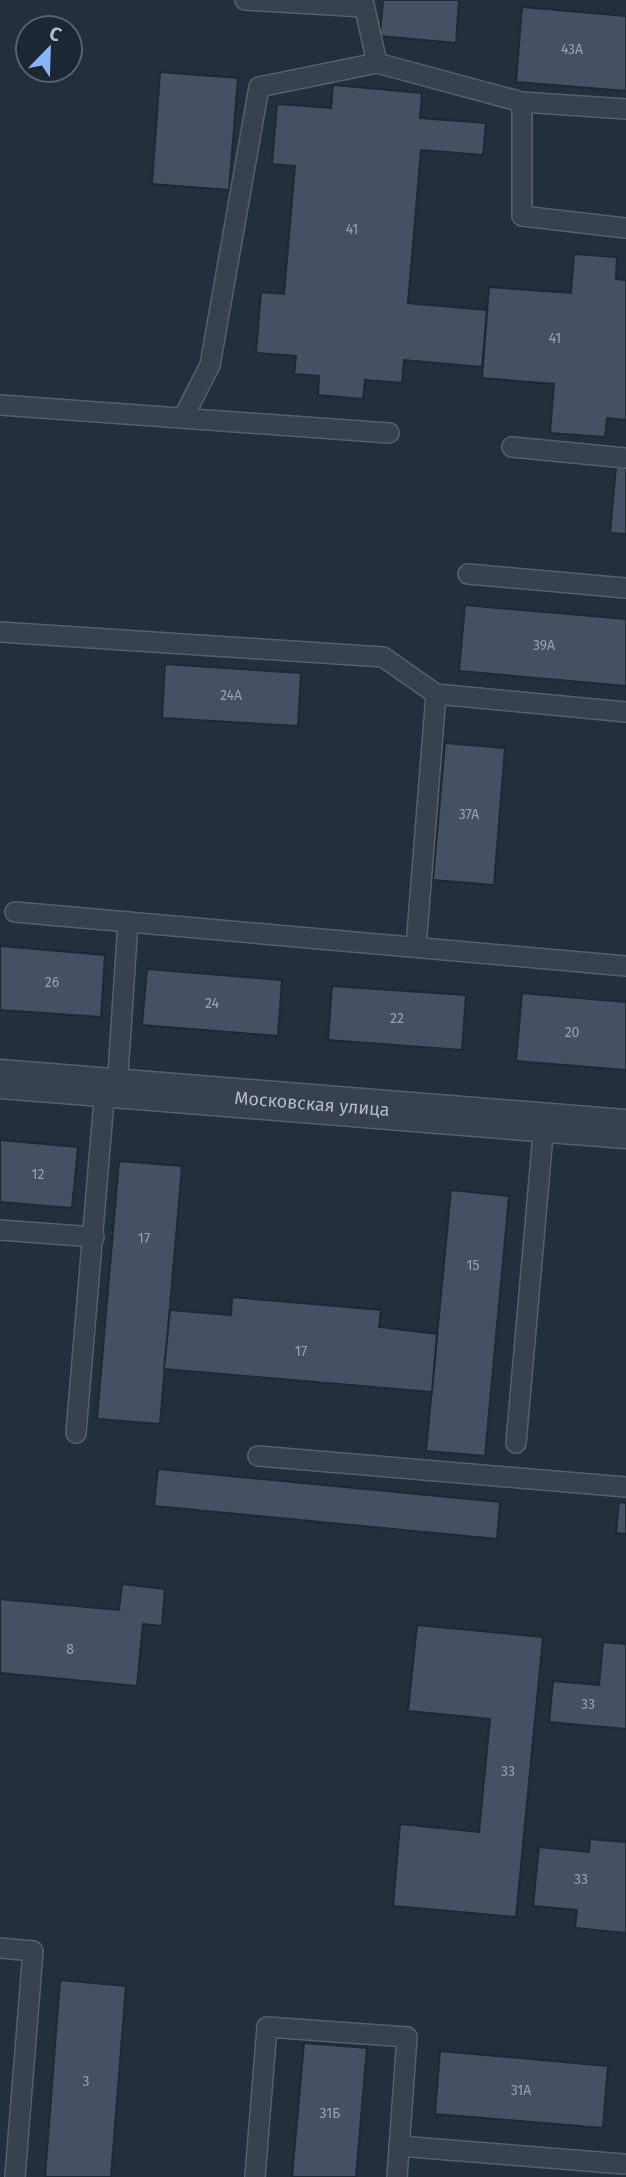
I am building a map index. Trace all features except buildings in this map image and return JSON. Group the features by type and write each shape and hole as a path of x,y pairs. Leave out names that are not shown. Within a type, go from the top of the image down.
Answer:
{"street":[{"name":"Московская улица","path":"0,1079 626,1129"}],"lane":[{"path":"245,0 363,4 377,63"},
{"path":"183,418 210,365 259,87 377,63 522,102 626,108"},
{"path":"522,102 522,216 626,228"},
{"path":"0,405 389,433"},
{"path":"512,447 626,458"},
{"path":"468,574 626,588"},
{"path":"0,632 383,657 436,694 626,712"},
{"path":"416,947 436,694"},
{"path":"15,912 626,966"},
{"path":"76,1433 128,922"},
{"path":"516,1443 544,1123"},
{"path":"0,1230 94,1237"},
{"path":"258,1456 626,1487"},
{"path":"0,1948 33,1951 15,2177"},
{"path":"255,2177 267,2027 407,2037 397,2177"},
{"path":"399,2146 624,2170 626,2144"}]}
